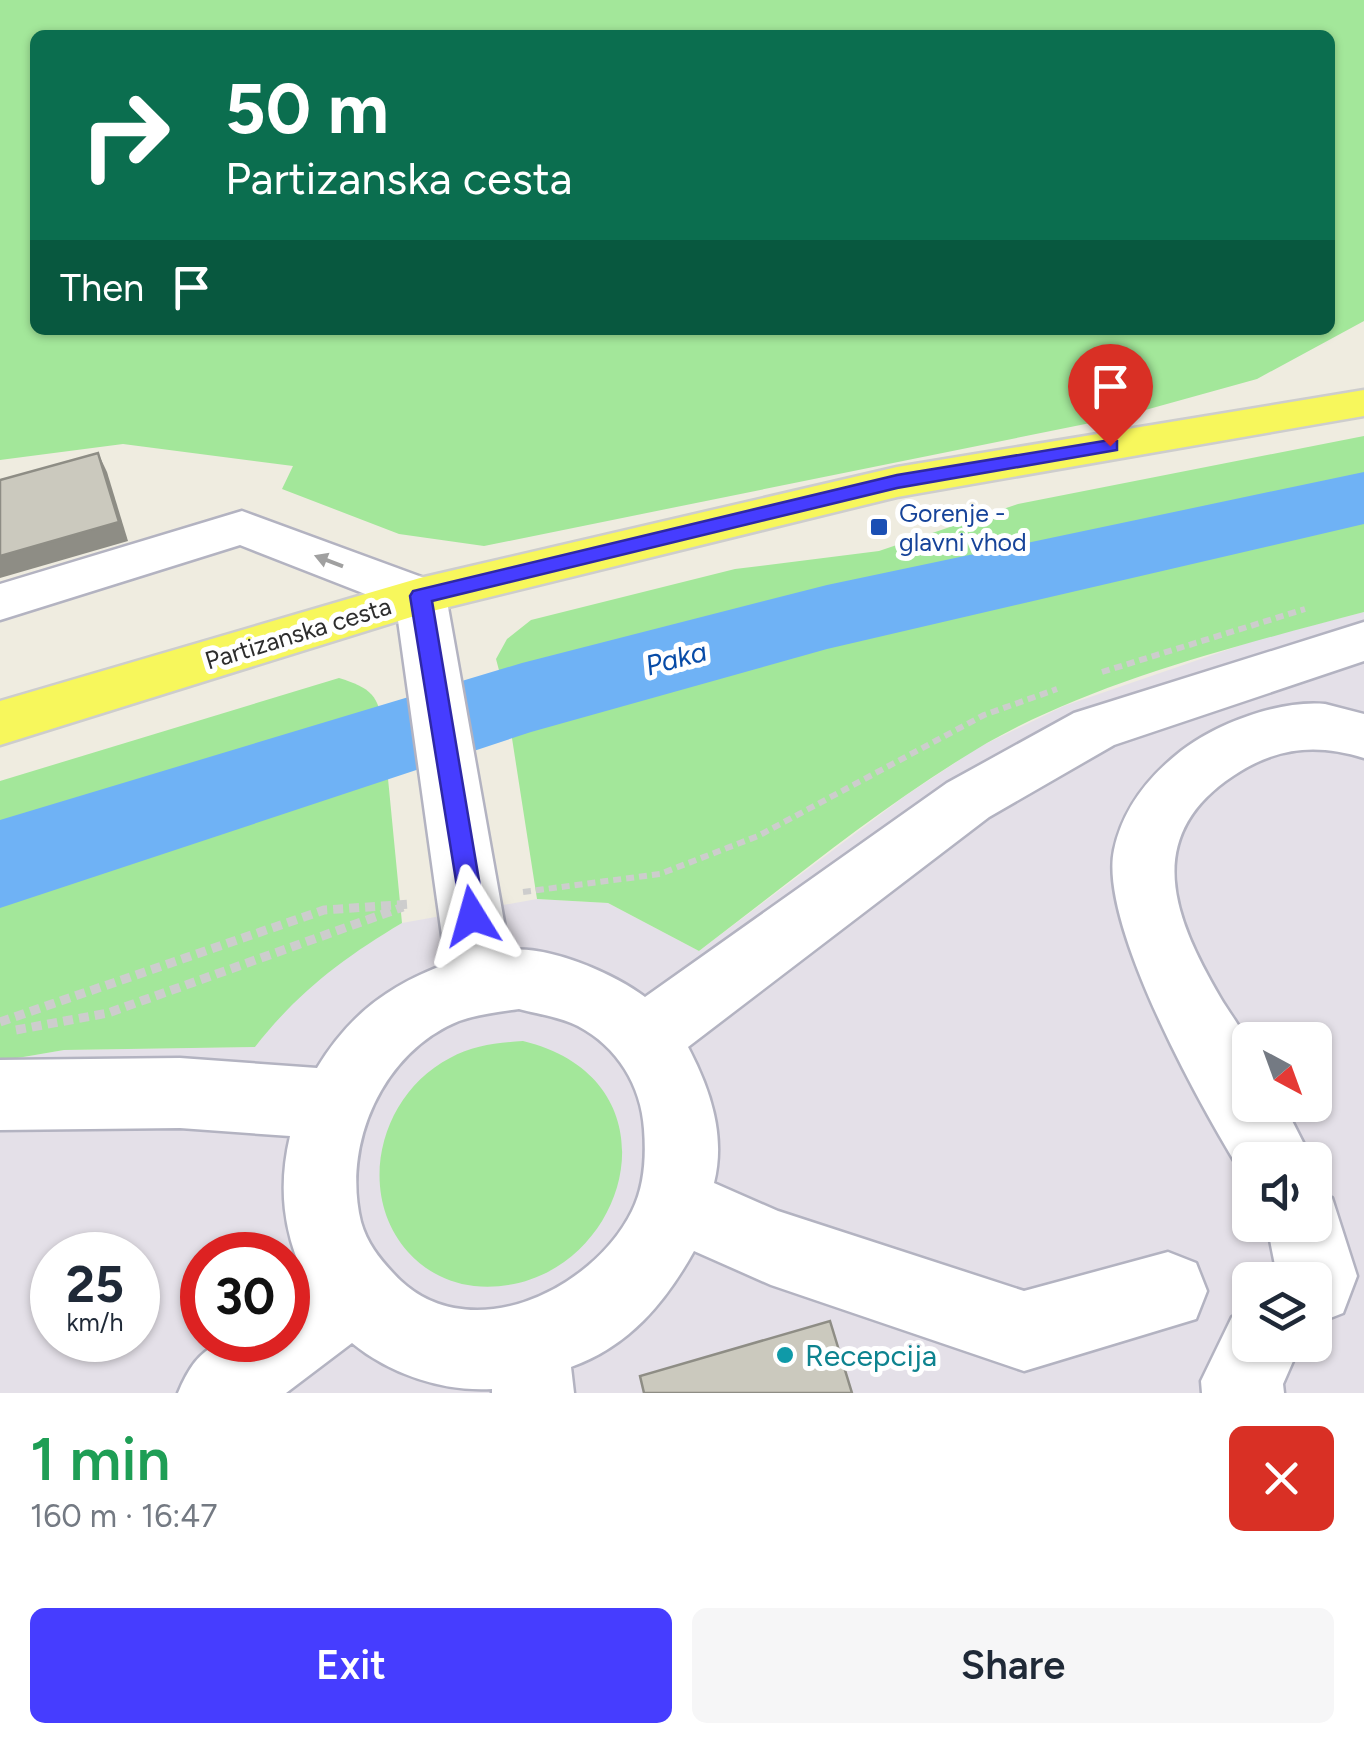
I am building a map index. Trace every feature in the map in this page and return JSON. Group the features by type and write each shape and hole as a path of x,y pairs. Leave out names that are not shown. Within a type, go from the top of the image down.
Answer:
{"main road":[{"name":"Partizanska cesta","path":"0,723 420,596 897,482 1364,403"}],"street":[{"path":"0,602 242,528 420,596 453,780 482,982"},
{"path":"646,1036 968,800 1094,729 1218,684 1364,641"},
{"path":"1265,1142 1171,975 1144,914 1141,860 1160,810 1185,776 1223,753 1317,724 1364,736"},
{"path":"482,982 555,982 589,993 620,1012 646,1036 671,1080 685,1130 684,1167 676,1204 646,1266 622,1293 562,1334 531,1369 479,1351 432,1344 388,1324 354,1293 329,1250 318,1202 319,1152 333,1104 360,1060 395,1024 437,998 482,982"},
{"path":"0,1095 180,1092 333,1104"},
{"path":"676,1204 771,1247 1024,1332 1168,1290"},
{"path":"219,1393 354,1293"},
{"path":"1243,1393 1242,1381 1252,1362"}],"path":[{"path":"1085,678 1307,608"},
{"path":"536,890 660,874 709,856 758,836 984,715 1068,684"},
{"path":"0,1022 324,910 411,904 108,1013 0,1033"}],"shaded area":[{"path":"1364,612 1364,1393 0,1393 0,1061 64,1050 255,1047 288,1004 338,962 402,923 537,899 608,903 699,951 905,796 979,747 1064,706 1256,640"}],"green space":[{"path":"0,0 1364,0 1364,321 1257,379 1120,417 484,546 399,534 282,489 293,466 123,444 0,460"},
{"path":"1364,436 1364,482 938,576 504,689 496,659 507,639 531,620 735,569 879,551 1018,504"},
{"path":"1364,506 1364,612 1165,668 1066,704 1020,726 905,796 699,951 608,903 537,899 509,719 864,620"},
{"path":"339,678 372,694 383,729 0,847 0,781"},
{"path":"386,758 402,923 322,978 255,1047 64,1050 0,1061 0,881"},
{"path":"523,1041 576,1064 608,1099 622,1141 618,1184 599,1226 567,1260 525,1281 474,1286 455,1282 415,1259 392,1228 382,1201 383,1146 406,1095 426,1074 467,1050"}],"building":[{"path":"98,453 119,522 0,556 0,480"},
{"name":"Recepcija","path":"830,1321 852,1393 644,1393 640,1376"}],"waterway":[{"name":"Paka","path":"0,864 522,699 827,617 1364,498"}],"place":[{"name":"Gorenje - glavni vhod","path":"879,527"},
{"name":"Recepcija","path":"785,1355"}],"route":[{"path":"472,916 453,780 420,596 897,482 1110,446"}]}
